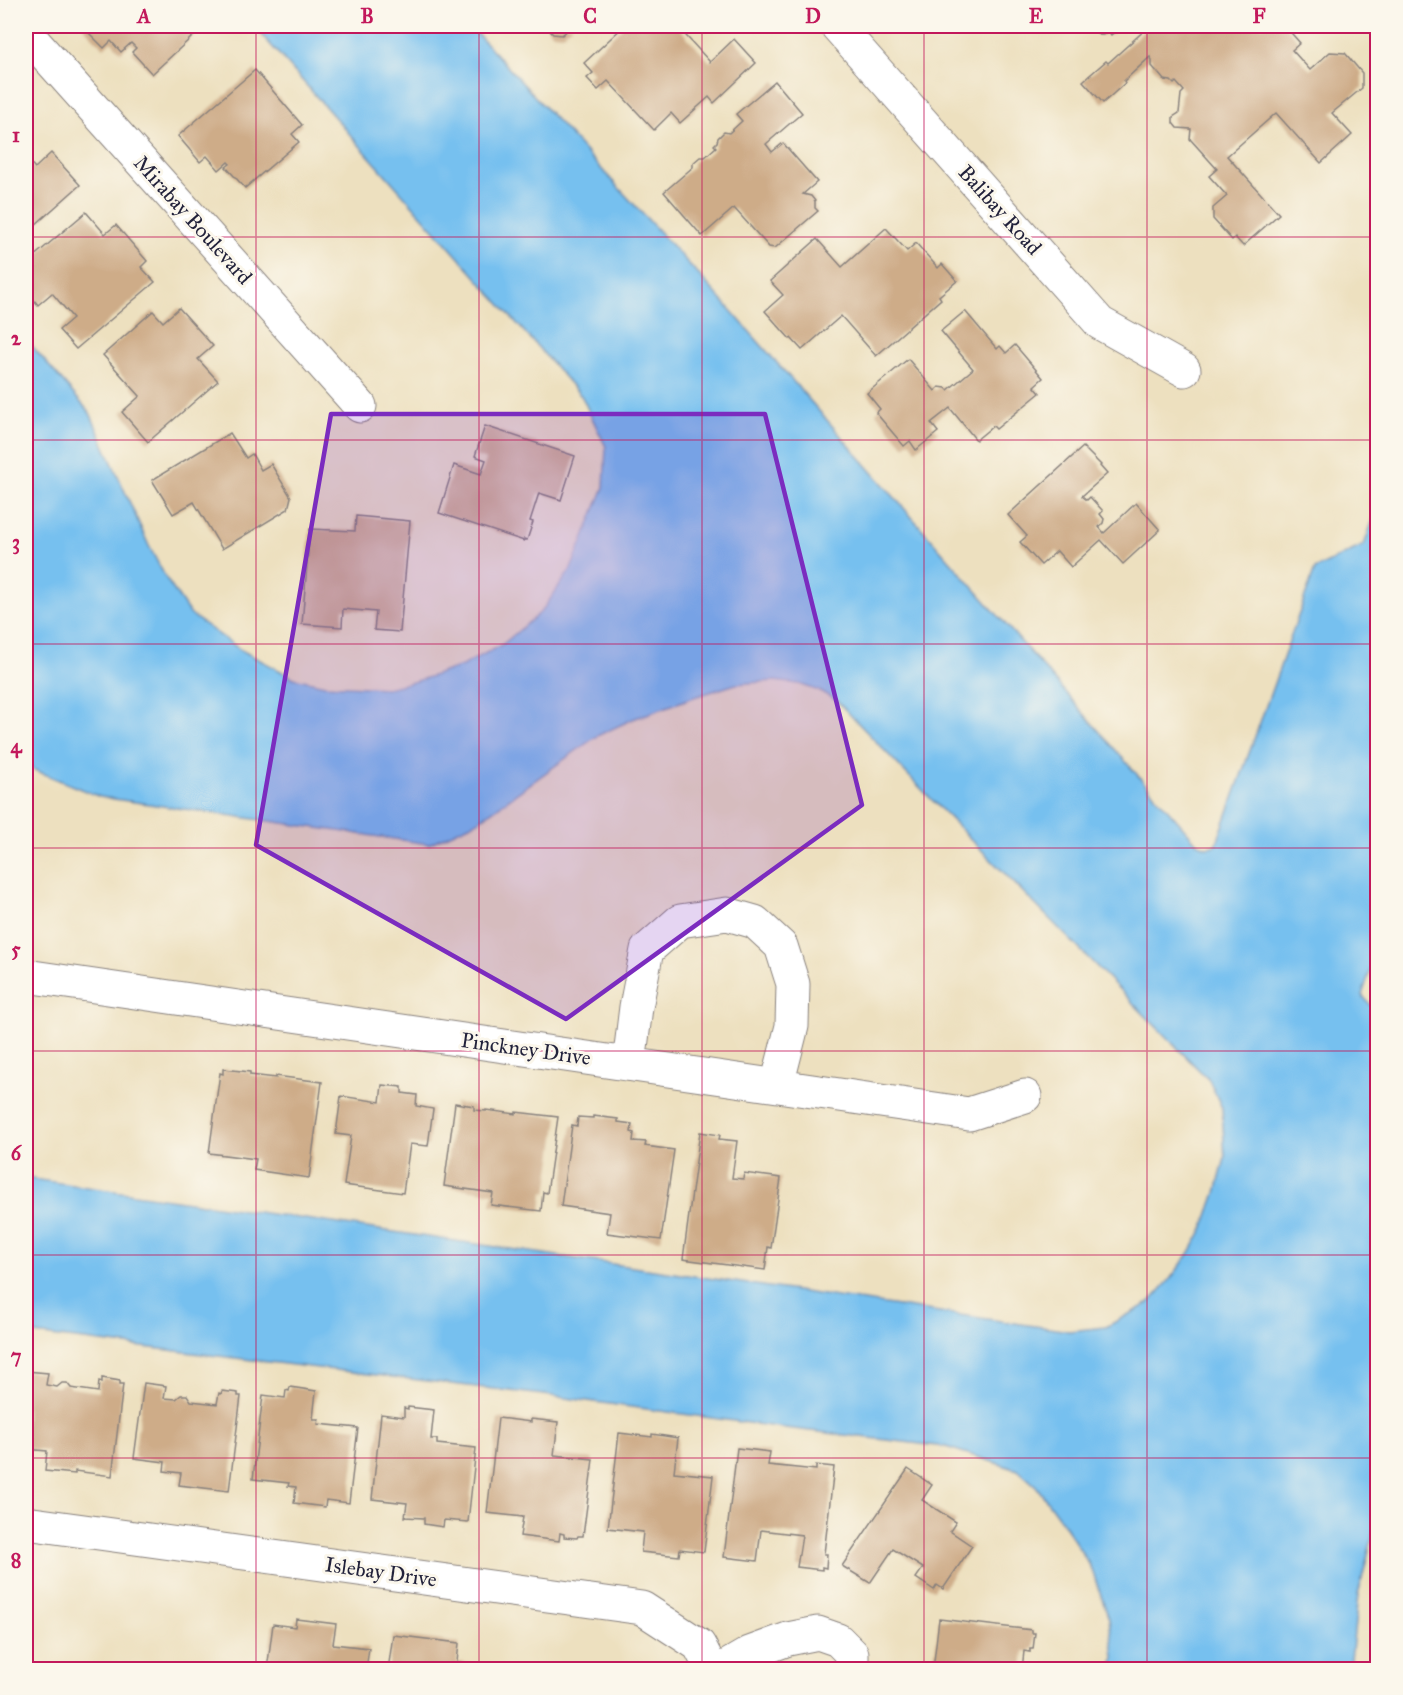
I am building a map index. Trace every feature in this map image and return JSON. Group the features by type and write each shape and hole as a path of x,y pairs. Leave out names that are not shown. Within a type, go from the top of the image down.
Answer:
{"street":[{"name":"Balibay Road","path":"837,26 1100,323 1184,369"},
{"name":"Mirabay Boulevard","path":"26,33 360,406"},
{"path":"629,1064 636,1006 647,950 680,921 727,914 755,922 781,946 793,984 792,1026 777,1085"},
{"name":"Pinckney Drive","path":"26,976 969,1114 1025,1096"},
{"name":"Islebay Drive","path":"26,1523 642,1608 699,1645 712,1670"},
{"path":"721,1670 750,1653 788,1639 819,1633 838,1640 852,1654 852,1670"}],"highlighted area":[{"path":"331,414 765,414 862,805 566,1019 256,845"}],"water":[{"path":"254,26 470,26 721,299 1197,843 1206,847 1214,846 1218,840 1315,569 1364,545 1377,509 1378,948 1362,995 1373,1008 1371,1034 1378,1050 1378,1514 1358,1595 1350,1669 1112,1669 1114,1656 1109,1619 1091,1567 1036,1486 1018,1470 946,1447 785,1428 544,1395 26,1333 26,1178 1069,1331 1106,1327 1149,1303 1168,1282 1189,1254 1204,1227 1225,1158 1222,1108 1209,1080 836,700 799,684 774,681 736,684 633,719 597,736 478,821 429,844 100,797 32,769 26,740 26,339 90,413 149,546 167,580 190,614 241,650 294,678 325,685 387,688 462,666 503,644 542,611 571,569 604,487 606,447 582,397"}],"building":[{"path":"82,26 204,26 152,74 132,52 136,48 131,43 121,52 111,41 104,48"},
{"path":"548,26 572,26 562,35 553,34"},
{"path":"624,26 677,26 710,62 734,39 756,63 714,103 709,97 680,123 671,113 654,130 608,81 598,90 587,78 593,73 584,63"},
{"path":"1095,26 1122,26 1111,35 1108,31 1099,35 1095,31"},
{"path":"1144,26 1285,26 1300,43 1292,50 1310,70 1330,52 1345,53 1362,73 1362,88 1332,113 1352,135 1321,163 1276,113 1227,156 1279,214 1243,246 1235,237 1232,240 1213,219 1213,208 1227,196 1209,176 1217,169 1190,139 1191,129 1177,128 1173,123 1173,117 1179,113 1181,94 1184,91 1176,82 1174,84 1164,80 1152,66 1150,57 1103,103 1083,81 1106,61 1108,63 1147,28"},
{"path":"255,70 302,125 292,134 299,142 245,188 226,167 230,164 228,162 219,170 207,156 200,162 178,136"},
{"path":"775,81 802,113 766,144 772,152 783,143 817,182 803,194 811,196 818,211 775,248 769,247 734,208 702,236 664,192 693,167 693,163 700,157 705,157 716,147 714,145 724,132 729,133 742,121 736,114"},
{"path":"51,153 80,185 26,233 26,158 35,168"},
{"path":"86,212 105,234 116,225 147,261 141,267 155,282 76,349 59,330 73,318 52,293 38,305 26,290 26,263"},
{"path":"886,228 907,251 916,243 938,268 942,264 957,281 939,296 941,299 876,356 841,316 802,350 765,311 783,295 770,281 817,239 842,267"},
{"path":"179,308 213,346 198,359 218,381 148,442 122,412 140,396 103,355 153,311 163,322"},
{"path":"965,311 997,349 1000,346 1006,353 1015,345 1043,378 1034,386 1040,393 996,429 993,426 976,440 950,408 931,423 938,432 916,450 910,441 904,446 876,413 880,409 867,393 908,359 935,391 939,387 948,390 973,369 941,331"},
{"path":"485,426 575,456 561,500 539,493 527,540 524,539 524,541 439,513 454,465 481,474 486,460 475,456"},
{"path":"230,433 246,458 252,454 261,470 271,464 291,497 288,509 222,549 194,502 173,514 152,480"},
{"path":"1083,447 1107,474 1082,496 1087,500 1090,497 1103,511 1100,514 1104,519 1103,523 1099,527 1104,533 1136,503 1160,530 1123,564 1101,540 1071,567 1057,551 1041,565 1020,542 1027,536 1008,515"},
{"path":"356,516 410,521 400,632 374,630 376,612 343,609 342,627 302,624 310,529 355,531"},
{"path":"223,1069 250,1072 250,1075 322,1082 309,1178 254,1170 256,1159 209,1153 220,1073 223,1074"},
{"path":"382,1085 402,1087 402,1093 417,1095 416,1106 433,1109 428,1146 410,1144 403,1193 344,1185 351,1136 336,1134 341,1096 380,1102"},
{"path":"455,1103 474,1106 474,1110 558,1117 547,1193 543,1192 541,1211 491,1205 493,1193 444,1186"},
{"path":"593,1116 618,1119 618,1122 632,1124 633,1141 646,1142 645,1146 674,1150 661,1240 607,1233 610,1213 561,1206 572,1125 577,1126 578,1117 593,1118"},
{"path":"700,1132 720,1135 719,1139 737,1141 732,1178 743,1179 744,1173 781,1178 771,1248 768,1247 765,1270 683,1259"},
{"path":"26,1371 48,1373 46,1385 57,1387 62,1383 67,1383 71,1388 98,1392 99,1381 102,1382 102,1378 120,1381 120,1384 123,1384 112,1476 75,1471 75,1474 45,1471 47,1451 26,1449"},
{"path":"144,1383 166,1386 164,1398 176,1399 181,1395 187,1395 191,1401 217,1404 219,1393 221,1394 222,1391 238,1393 238,1396 241,1396 229,1491 179,1485 181,1473 164,1471 165,1462 134,1458"},
{"path":"290,1387 316,1391 313,1419 319,1419 318,1424 358,1428 349,1503 326,1500 325,1507 294,1503 296,1487 288,1486 289,1483 253,1479 263,1395 285,1398 286,1390 289,1391"},
{"path":"408,1407 434,1410 431,1439 437,1439 437,1444 476,1448 468,1522 444,1520 443,1527 424,1524 424,1518 405,1517 407,1503 372,1499 381,1414 404,1417 404,1408 408,1409"},
{"path":"498,1418 558,1422 554,1455 593,1459 583,1536 564,1537 564,1534 560,1533 559,1541 520,1536 523,1517 487,1513"},
{"path":"619,1433 678,1438 674,1472 713,1476 704,1552 680,1549 679,1556 641,1552 643,1532 608,1528"},
{"path":"737,1448 770,1452 768,1465 816,1470 816,1465 834,1467 824,1554 827,1554 826,1568 822,1567 822,1570 797,1567 802,1535 761,1530 757,1561 724,1557"},
{"path":"908,1469 932,1485 922,1500 956,1522 950,1531 972,1546 943,1589 937,1585 934,1590 916,1578 923,1568 893,1549 870,1583 842,1566"},
{"path":"296,1619 336,1624 333,1644 369,1648 366,1670 267,1670 273,1624 295,1627"},
{"path":"939,1619 1032,1630 1032,1633 1035,1633 1033,1649 1030,1649 1030,1652 1024,1651 1022,1670 933,1670"},
{"path":"393,1635 459,1643 457,1662 488,1666 487,1670 388,1670"}]}
